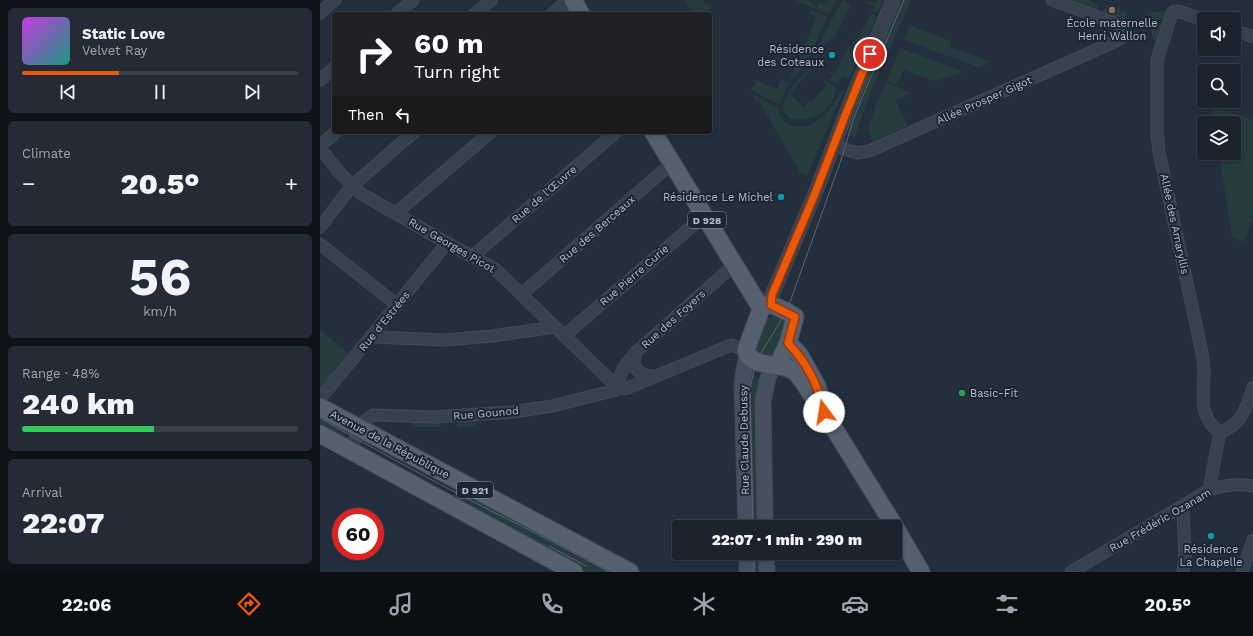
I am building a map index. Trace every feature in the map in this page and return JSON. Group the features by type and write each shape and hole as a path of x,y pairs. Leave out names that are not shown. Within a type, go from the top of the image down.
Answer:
{"main road":[{"path":"573,0 580,12"},
{"name":"D 928","path":"654,134 734,265 766,306"},
{"path":"776,366 788,343 795,317 766,306 746,352 750,358 761,363 795,372 824,412 891,520"},
{"path":"788,343 799,354 817,386 822,399 824,412"},
{"name":"Rue Claude Debussy","path":"746,352 742,383 746,520"},
{"name":"Rue Claude Debussy","path":"765,520 763,401 768,378 776,366"},
{"name":"Avenue de la République","path":"320,407 630,572"},
{"name":"D 921","path":"320,434 574,572"},
{"path":"902,539 921,572"},
{"path":"747,560 747,572"},
{"path":"766,560 767,572"}],"street":[{"path":"320,13 335,0"},
{"path":"398,12 413,0"},
{"path":"476,12 491,0"},
{"path":"554,12 568,0"},
{"path":"766,306 772,295 834,146 854,93 893,0"},
{"name":"Allée Prosper Gigot","path":"834,146 854,153 860,153 874,148 1118,41 1124,36 1124,28 1120,25 1052,0"},
{"name":"Allée des Amaryllis","path":"1197,18 1178,11 1173,12 1157,60 1158,141 1202,353 1204,368 1204,412 1209,423 1220,432"},
{"path":"1241,33 1253,37"},
{"path":"320,80 332,70"},
{"path":"320,147 334,134"},
{"path":"320,227 352,186 412,134"},
{"path":"396,213 488,134"},
{"name":"Rue de l'Œuvre","path":"473,256 614,134"},
{"name":"Rue Georges Picot","path":"320,147 352,186 360,193 447,243 496,268 555,327 619,385"},
{"name":"Rue des Berceaux","path":"522,294 672,163"},
{"name":"Rue Pierre Curie","path":"565,335 704,216"},
{"name":"Rue d'Estrées","path":"320,399 447,243"},
{"path":"320,244 397,305"},
{"name":"Rue des Foyers","path":"619,385 624,367 636,352 734,265"},
{"path":"371,337 445,340 492,336 555,327"},
{"name":"Rue Gounod","path":"361,429 368,418 373,415 435,417 512,412 553,406 653,376 731,344 746,352"},
{"path":"636,352 633,361 635,368 641,374 653,376"},
{"path":"1210,490 1220,432 1232,427 1240,419 1253,388"},
{"path":"349,450 361,429"},
{"name":"Rue Frédéric Ozanam","path":"1071,572 1210,490 1223,486 1253,486"},
{"path":"1183,507 1185,556 1183,572"},
{"path":"1242,572 1253,540"}],"green space":[{"path":"685,0 704,0 703,3 710,6 708,12 692,12"},
{"path":"795,0 810,2 816,7 815,9"},
{"path":"815,0 818,3 825,4 829,0 837,0 828,14 817,9 818,6"},
{"path":"843,0 851,5 834,37 832,36 828,43 826,42 815,63 813,63 825,32"},
{"path":"877,0 883,0 878,13 866,9 873,10 874,5 867,4 868,1 876,3"},
{"path":"901,0 911,0 866,104 855,138 847,134 855,106"},
{"path":"1071,0 1089,0 1098,5 1098,10"},
{"path":"1112,4 1118,9 1127,13 1124,20 1102,12 1107,5"},
{"path":"811,10 827,16 806,65 789,81 817,17 809,14"},
{"path":"865,11 877,16 849,79 842,76 838,84 830,80 832,75 826,72 827,70 834,74 849,45 851,46 855,39 857,40 871,15"},
{"path":"1166,11 1164,19 1149,21 1148,12"},
{"path":"1163,23 1158,41 1153,40 1150,24"},
{"path":"910,25 951,41 950,47 990,62 978,67 904,40"},
{"path":"900,48 962,71 962,73 934,81 904,70 896,85 887,81"},
{"path":"809,68 811,70 790,94 803,107 809,101 811,103 827,85 823,79 837,88 830,105 822,112 813,117 795,119 788,116 784,111 784,103 791,89"},
{"path":"781,79 789,83 779,105 751,90 756,80 777,89"},
{"path":"886,82 911,93 896,100 907,126 872,141 868,128"},
{"path":"842,89 844,90 807,176 800,172 758,99 756,101 751,93 779,109 781,116 785,121 798,127 807,126 822,118"},
{"path":"1212,108 1218,108 1253,120 1253,217 1244,242 1232,237 1220,160 1241,160 1241,116 1213,116"},
{"path":"772,316 777,316 786,321 777,354 770,359 757,353 756,346 767,319"},
{"path":"320,330 349,354 320,389"},
{"path":"747,373 763,379 760,520 750,520"},
{"path":"320,413 346,430 344,436 342,437 320,429"},
{"path":"475,421 475,426 457,427 458,422"},
{"path":"412,423 441,423 441,427 411,427"},
{"path":"459,486 618,572 581,572 450,501"},
{"path":"751,560 761,560 762,572 752,572"}],"tram line":[{"path":"753,520 750,394 756,361 779,324 790,302 840,163 853,121 904,0"},
{"path":"320,418 428,478 609,572"},
{"path":"549,546 586,566"},
{"path":"754,560 754,572"}],"place":[{"name":"École maternelle Henri Wallon","path":"1112,10"},
{"name":"Résidence des Coteaux","path":"832,55"},
{"name":"Résidence Le Michel","path":"781,197"},
{"name":"Basic-Fit","path":"962,393"},
{"name":"Résidence La Chapelle","path":"1211,536"}],"route":[{"path":"824,412 822,399 817,386 799,354 788,343 795,317 794,315 771,305 771,302 772,295 814,196 870,54"}]}
